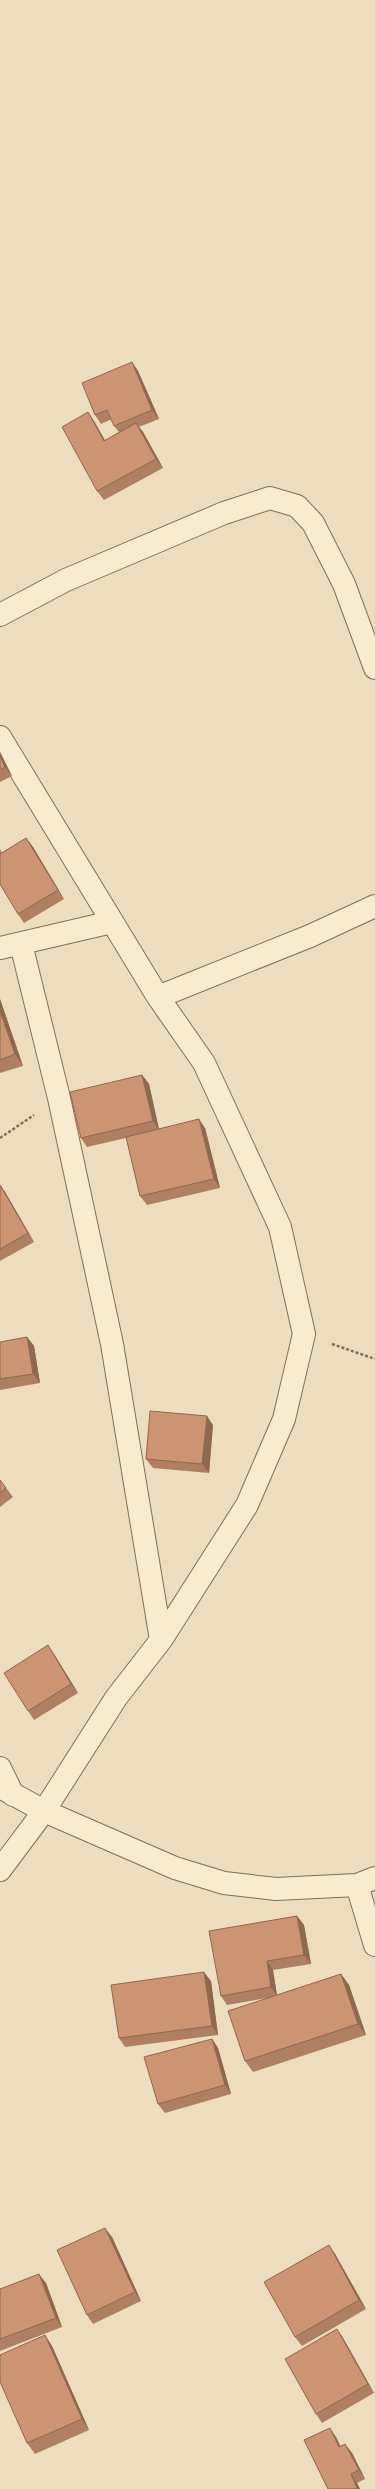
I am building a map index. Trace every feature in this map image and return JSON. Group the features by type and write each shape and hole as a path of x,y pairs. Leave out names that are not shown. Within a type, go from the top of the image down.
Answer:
{"street":[{"path":"0,614 66,580 224,513 270,498 297,506 313,523 344,584 375,668"},
{"path":"0,736 158,997 204,1063 280,1227 304,1334 284,1419 248,1505 161,1640 116,1698 44,1811 0,1870"},
{"path":"158,997 310,936 375,906"},
{"path":"112,922 10,946 59,1098 112,1344 161,1640"},
{"path":"0,1768 6,1791 44,1811 175,1868 224,1883 276,1889 366,1882 375,1945"}],"path":[{"path":"0,1138 59,1098"},
{"path":"304,1334 375,1359"}],"building":[{"path":"132,362 152,410 114,426 107,410 95,415 82,383"},
{"path":"88,412 104,441 136,423 156,459 97,491 62,427"},
{"path":"0,756 5,767 0,770"},
{"path":"26,838 58,890 18,914 0,884 0,854"},
{"path":"0,1011 15,1054 0,1060"},
{"path":"142,1075 153,1121 81,1138 70,1092"},
{"path":"199,1119 214,1179 140,1196 126,1137"},
{"path":"0,1185 28,1233 0,1249"},
{"path":"27,1337 33,1374 0,1379 0,1342"},
{"path":"150,1411 207,1416 202,1464 146,1459"},
{"path":"0,1480 6,1488 0,1493"},
{"path":"48,1645 71,1684 28,1711 4,1673"},
{"path":"297,1916 304,1955 267,1961 271,1987 221,1996 209,1931"},
{"path":"204,1972 212,2026 119,2038 111,1985"},
{"path":"341,1974 358,2024 245,2061 228,2011"},
{"path":"212,2039 225,2085 158,2104 144,2057"},
{"path":"105,2228 135,2292 87,2315 57,2250"},
{"path":"329,2245 359,2300 295,2337 264,2282"},
{"path":"39,2274 56,2318 0,2339 0,2289"},
{"path":"337,2329 368,2384 316,2414 285,2359"},
{"path":"45,2335 82,2419 27,2443 0,2382 0,2355"},
{"path":"330,2428 339,2447 345,2444 359,2470 351,2474 357,2488 328,2489 304,2440"}]}
